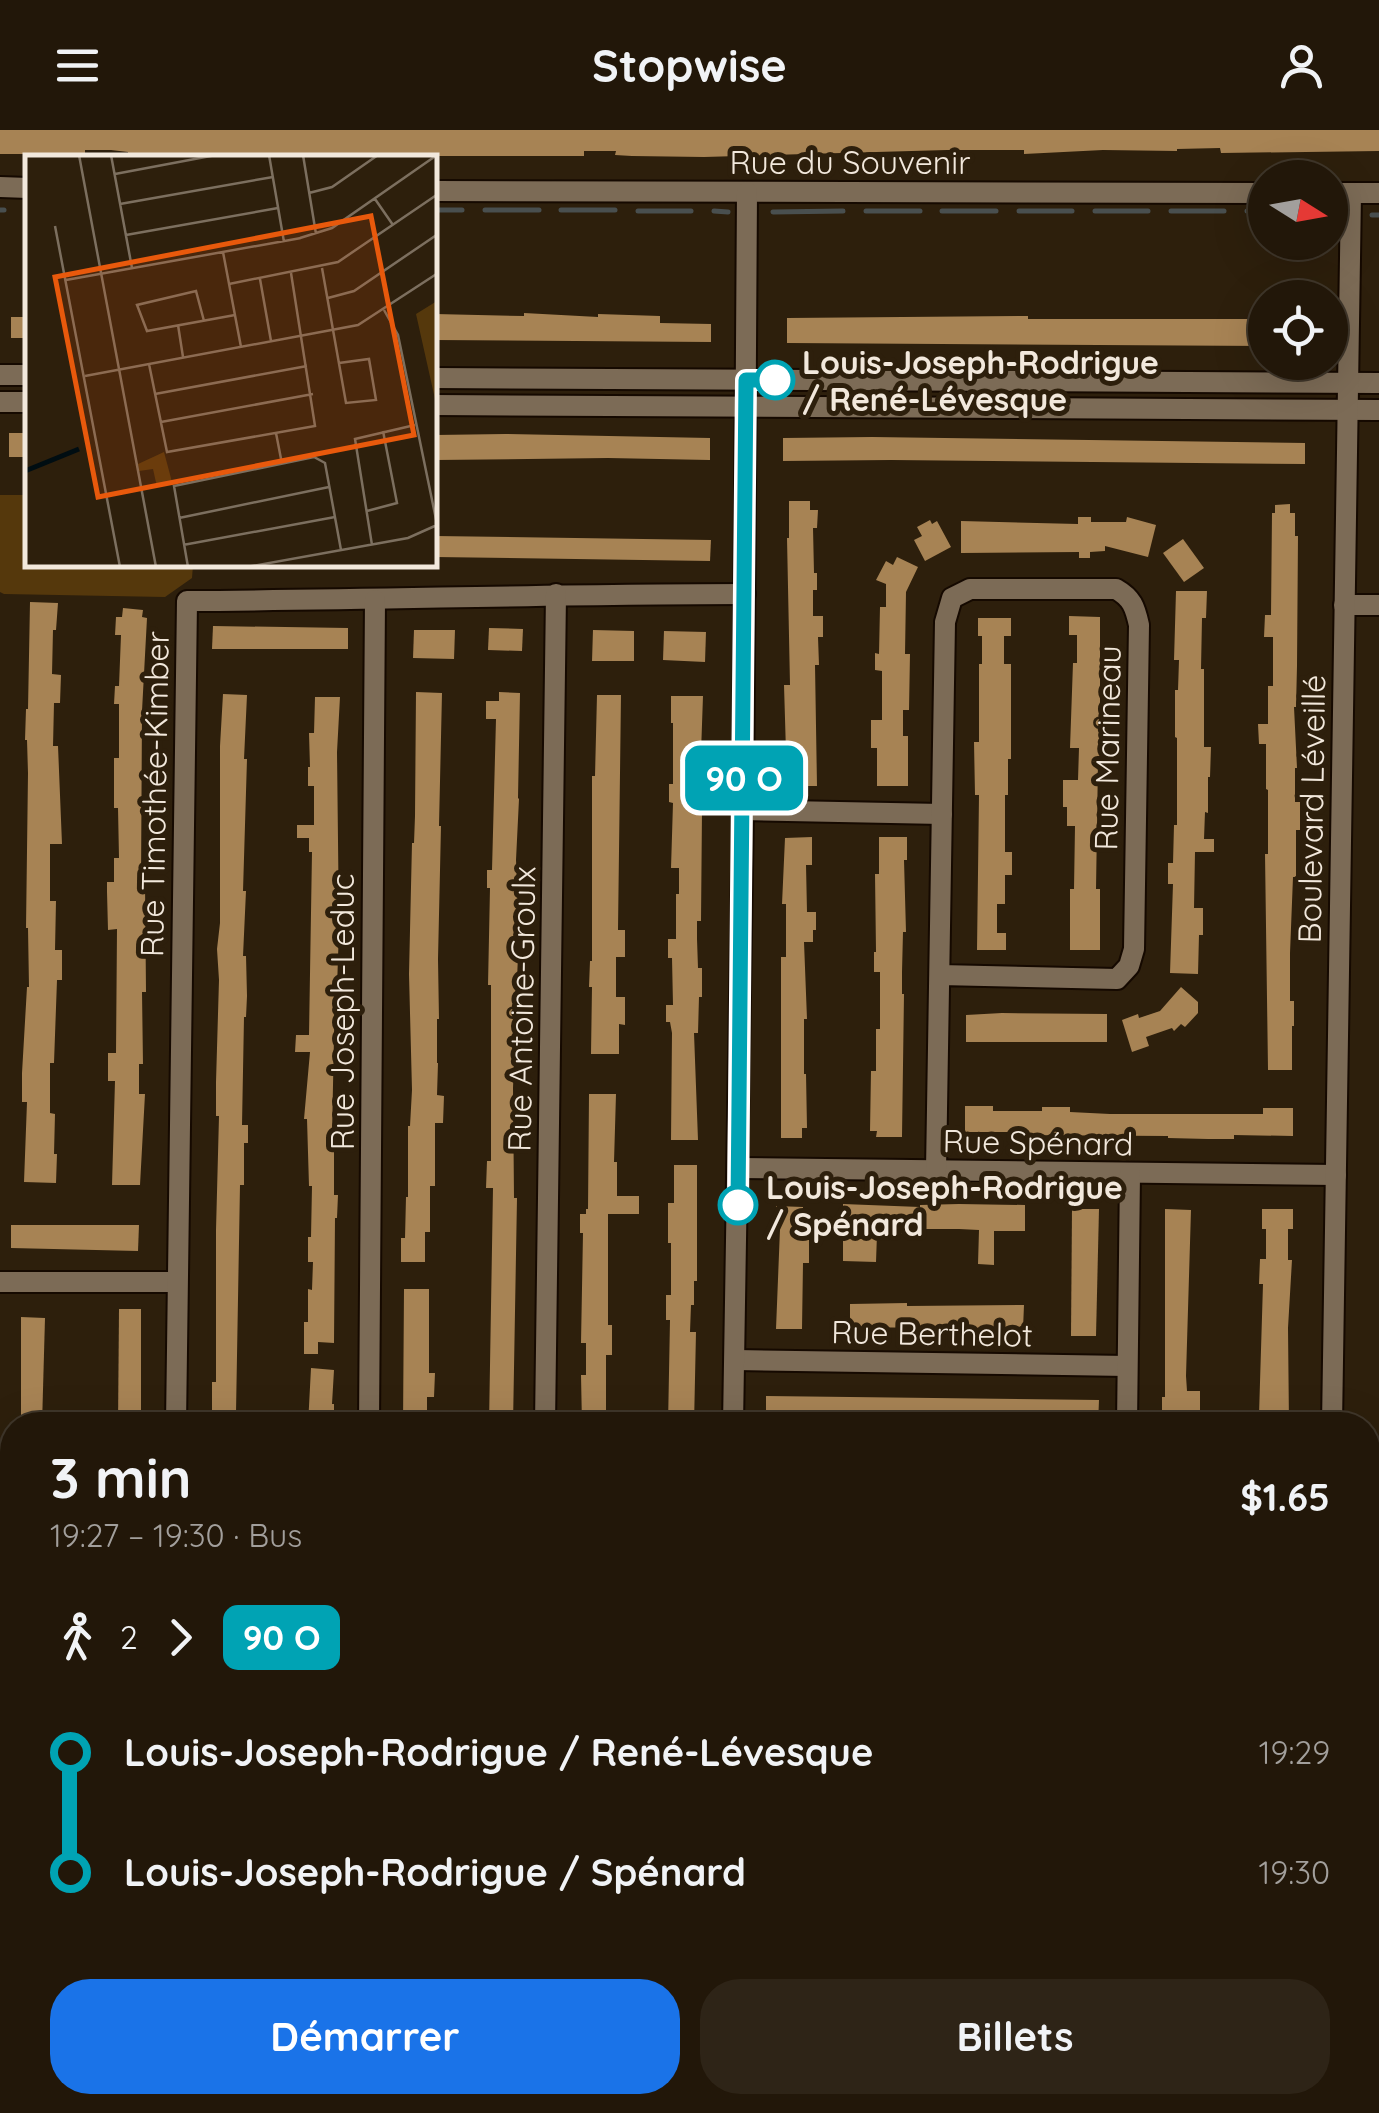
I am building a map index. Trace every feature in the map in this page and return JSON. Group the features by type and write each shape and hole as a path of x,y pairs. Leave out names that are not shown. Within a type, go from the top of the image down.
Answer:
{"street":[{"path":"0,187 25,188"},
{"name":"Rue du Souvenir","path":"438,191 1248,193"},
{"path":"734,1412 744,810 747,192"},
{"path":"1348,193 1379,193"},
{"name":"Boulevard Léveillé","path":"1332,1412 1348,383 1343,260"},
{"path":"0,374 25,375"},
{"path":"438,378 1379,383"},
{"path":"438,406 1379,410"},
{"name":"Rue Marineau","path":"936,1170 944,622 952,598 970,589 1116,589 1128,596 1140,624 1134,949 1129,966 1117,979 940,975"},
{"name":"Rue Antoine-Groulx","path":"545,1412 556,594"},
{"name":"Rue Timothée-Kimber","path":"176,1412 187,602 745,594"},
{"name":"Rue Joseph-Leduc","path":"369,1412 375,600"},
{"path":"1344,605 1379,605"},
{"path":"744,810 942,814"},
{"name":"Rue Spénard","path":"739,1168 1336,1175"},
{"path":"1127,1412 1130,1174"},
{"path":"0,1282 177,1282"},
{"name":"Rue Berthelot","path":"736,1360 1127,1366"}],"shaded area":[{"path":"0,495 25,495 25,568 193,568 192,578 165,597 0,592"}],"building":[{"path":"0,130 1379,130 1379,151 1221,153 1220,148 1024,154 1024,150 947,150 704,157 615,155 616,151 584,151 584,156 128,155 111,150 85,150 85,155 0,154"},
{"path":"438,314 660,316 660,323 711,324 711,342 438,340"},
{"path":"11,317 25,317 25,338 11,338"},
{"path":"787,318 1248,319 1248,346 787,343"},
{"path":"9,433 25,433 25,457 9,457"},
{"path":"438,435 710,438 710,460 438,460"},
{"path":"783,438 1305,443 1305,464 783,461"},
{"path":"789,501 810,501 810,510 818,510 817,528 813,528 817,590 813,590 813,616 823,616 823,637 818,637 819,665 815,665 817,786 787,786 784,685 790,685"},
{"path":"1290,504 1298,536 1294,707 1295,802 1300,802 1300,830 1296,830 1290,953 1294,1026 1292,1070 1268,1070 1268,790 1266,744 1259,744 1258,724 1268,724 1268,686 1273,686 1273,637 1264,637 1265,615 1271,615 1272,513 1275,505"},
{"path":"1078,517 1091,517 1091,522 1126,522 1127,517 1156,525 1148,557 1105,546 1105,551 1090,552 1090,558 1079,558 1079,552 961,553 961,521 1078,524"},
{"path":"930,520 932,524 937,521 951,547 925,561 914,540 922,536 917,527"},
{"path":"438,536 711,540 710,561 438,557"},
{"path":"1183,539 1204,568 1184,582 1163,553"},
{"path":"897,557 918,567 906,592 909,710 903,710 903,736 908,736 908,786 877,786 877,748 871,748 871,720 882,720 882,671 875,670 875,653 879,654 880,607 886,607 886,584 876,580 886,561 893,565"},
{"path":"1176,591 1207,591 1201,669 1204,747 1211,747 1204,839 1214,839 1214,852 1195,852 1194,908 1203,908 1198,974 1170,973 1173,884 1168,884 1168,863 1173,863 1177,825"},
{"path":"30,602 58,603 52,674 61,675 60,703 54,703 53,746 58,746 62,844 50,844 50,901 56,901 55,950 62,950 54,1063 50,1063 56,1183 24,1182 27,1102 22,1102 22,1073 29,987 25,740"},
{"path":"123,608 143,610 142,617 147,618 141,883 145,883 146,992 142,992 143,1064 139,1064 139,1094 145,1094 140,1185 112,1185 115,1081 108,1081 108,1053 116,1053 117,929 108,930 107,882 114,882 114,858 119,858 114,758 119,758 119,704 114,704 115,686 119,686 121,635 115,635 116,617 122,617"},
{"path":"1069,616 1100,617 1102,761 1098,761 1096,889 1100,889 1100,950 1070,950 1075,826 1067,826 1063,780 1078,780 1079,748 1070,748 1077,635 1069,635"},
{"path":"978,618 1011,618 1011,636 1004,636 1004,664 1011,664 1011,759 1005,795 1005,852 1012,852 1012,875 1005,875 1005,904 997,904 997,933 1006,933 1006,950 977,950 979,795 975,795 974,742 979,742 982,664"},
{"path":"213,626 348,628 348,649 212,649"},
{"path":"489,628 523,629 522,651 488,650"},
{"path":"414,630 455,630 454,659 413,658"},
{"path":"593,630 634,631 634,661 592,661"},
{"path":"664,631 706,632 705,662 663,660"},
{"path":"416,692 442,693 437,1095 444,1096 443,1123 435,1123 435,1186 430,1186 430,1232 425,1232 425,1262 401,1262 412,1090 409,974"},
{"path":"499,692 520,693 516,860 519,930 513,1088 517,1198 513,1412 489,1412 493,1188 486,1188 487,1161 491,1161 487,870 492,870 496,719 486,719 486,701 499,701"},
{"path":"223,694 247,695 243,956 247,996 242,1125 248,1125 248,1143 244,1143 244,1185 240,1185 236,1412 212,1412 212,1382 216,1382"},
{"path":"597,695 621,695 618,930 625,930 625,957 616,957 616,997 625,997 625,1025 619,1024 619,1054 591,1054 592,776"},
{"path":"671,696 703,696 701,921 697,921 702,997 698,1033 694,1033 698,1140 671,1140 672,1033 670,1022 666,1022 666,1005 673,1005 668,939 676,939 679,868 671,868"},
{"path":"315,697 340,697 339,928 332,1134 334,1195 338,1195 334,1343 318,1342 318,1354 304,1354 304,1322 308,1322 313,1262 308,1262 312,1186 304,1119 310,1052 295,1052 296,1035 309,1035 312,852 309,838 297,838 297,825 314,825 314,786 308,786 308,767"},
{"path":"812,837 812,865 806,865 807,912 816,912 816,930 813,942 804,942 807,1128 802,1128 802,1138 781,1138 785,838"},
{"path":"879,837 907,837 902,1137 876,1137 877,1131 870,1131 871,1071 876,1071 876,1029 880,1029 880,972 874,972"},
{"path":"1181,987 1198,1002 1198,1013 1185,1027 1181,1024 1174,1031 1172,1028 1146,1037 1149,1046 1132,1052 1122,1020 1160,1011"},
{"path":"1107,1014 1107,1042 966,1042 966,1015"},
{"path":"589,1094 616,1094 617,1196 639,1196 639,1214 608,1214 608,1325 612,1325 612,1355 606,1355 606,1412 582,1412 581,1375 586,1375 586,1343 581,1343 580,1214 586,1214"},
{"path":"965,1106 993,1106 993,1111 1070,1107 1070,1112 1110,1114 1263,1114 1263,1108 1293,1108 1293,1136 1234,1135 1234,1139 1208,1139 965,1132"},
{"path":"674,1165 697,1165 697,1281 690,1332 696,1332 694,1412 668,1412 668,1203 674,1203"},
{"path":"843,1204 1025,1205 1025,1231 994,1231 994,1265 978,1264 979,1230 959,1229 877,1234 876,1262 843,1261"},
{"path":"776,1206 803,1207 803,1240 809,1240 809,1263 803,1263 802,1329 776,1329 780,1229 776,1229"},
{"path":"1072,1209 1099,1209 1096,1336 1071,1336"},
{"path":"1165,1209 1191,1210 1186,1376 1187,1391 1200,1391 1200,1412 1162,1412"},
{"path":"1262,1209 1293,1209 1293,1229 1288,1229 1288,1260 1292,1260 1289,1412 1259,1412 1263,1284 1259,1284 1260,1259 1266,1259 1266,1229 1262,1229"},
{"path":"11,1225 139,1225 138,1251 11,1248"},
{"path":"404,1289 429,1289 429,1373 435,1373 434,1397 427,1397 427,1412 403,1412"},
{"path":"850,1304 1024,1305 1023,1329 850,1327"},
{"path":"119,1309 141,1309 141,1412 118,1412"},
{"path":"21,1317 45,1318 42,1412 21,1412"},
{"path":"311,1368 334,1370 334,1412 309,1412"},
{"path":"766,1396 1099,1400 1099,1412 766,1412"}],"waterway":[{"path":"438,210 462,210"},
{"path":"485,210 539,210"},
{"path":"561,210 615,210"},
{"path":"638,211 691,211"},
{"path":"714,211 728,212"},
{"path":"773,212 843,211"},
{"path":"866,211 920,211"},
{"path":"942,211 996,211"},
{"path":"1019,211 1072,211"},
{"path":"1095,211 1148,211"},
{"path":"1171,211 1224,211"},
{"path":"1372,215 1379,215"}],"bus line":[{"path":"738,1205 746,380 775,380"}],"place":[{"name":"Louis-Joseph-Rodrigue / René-Lévesque","path":"775,380"},
{"name":"Louis-Joseph-Rodrigue / Spénard","path":"738,1205"}]}
